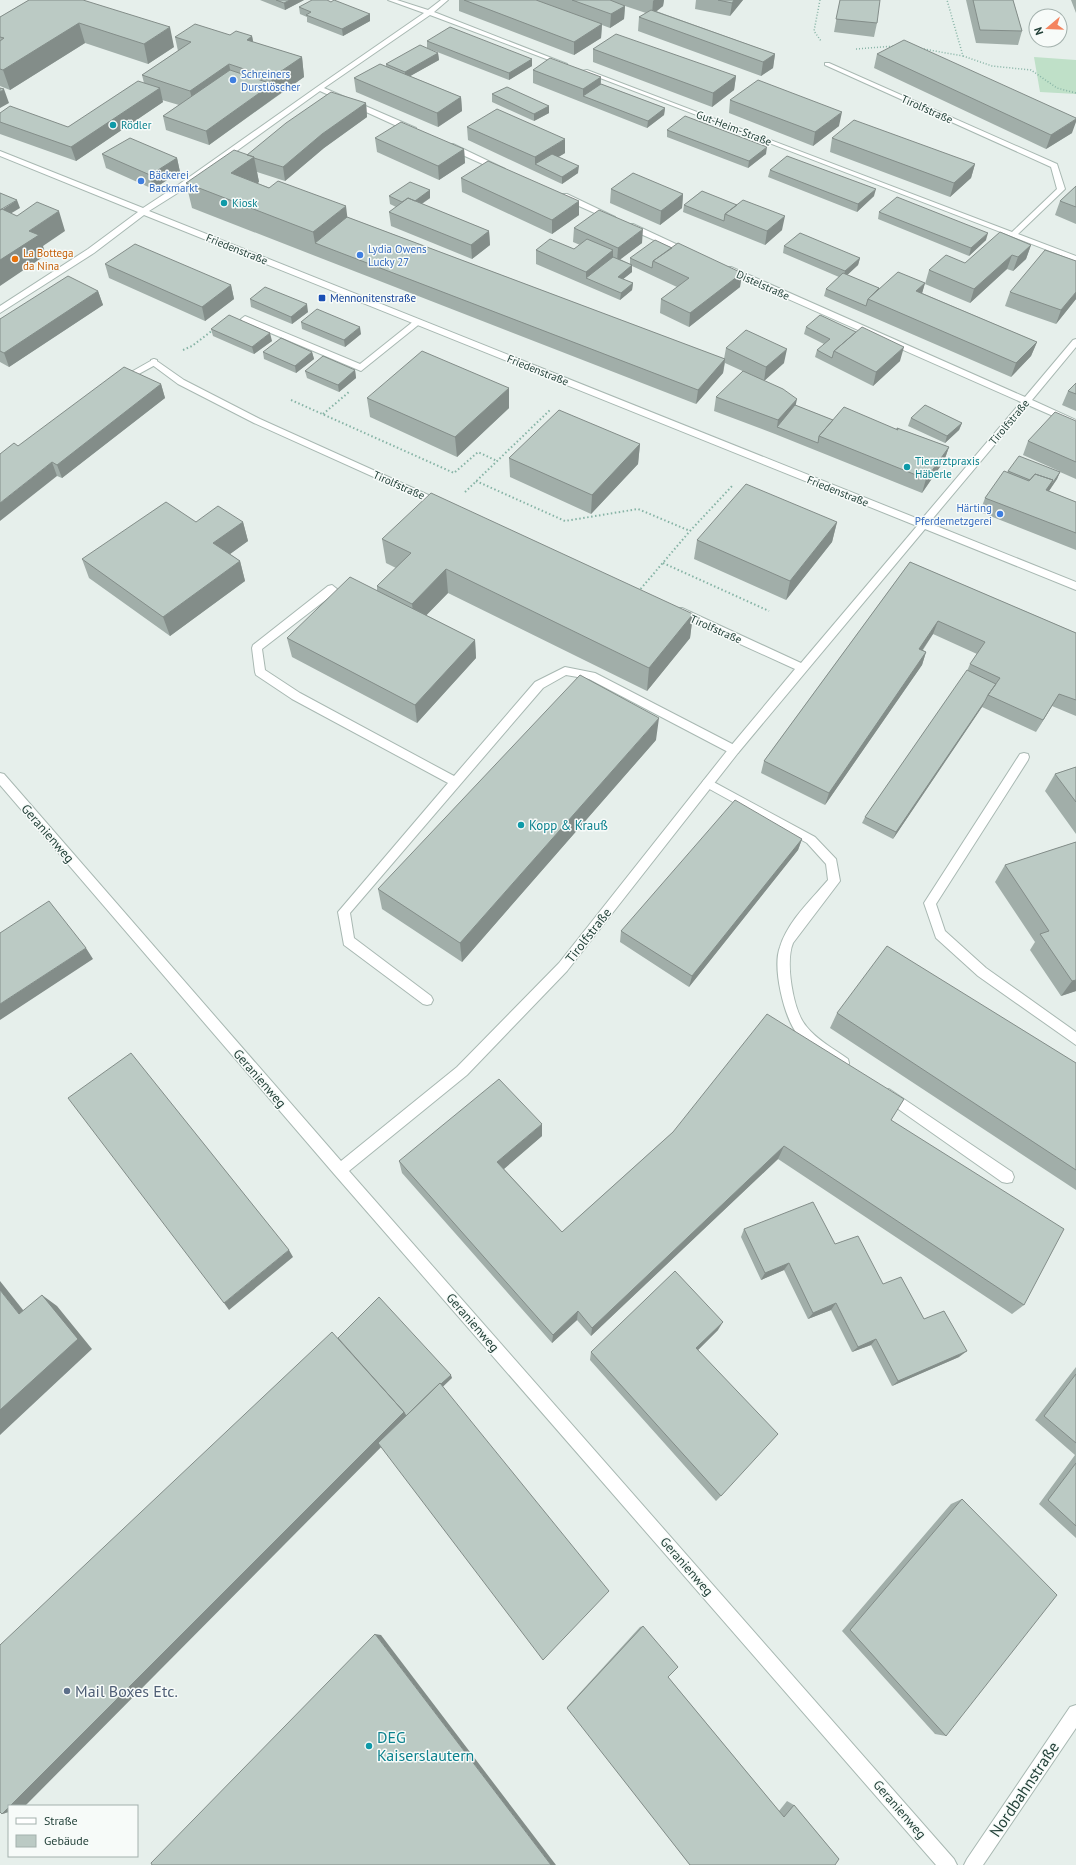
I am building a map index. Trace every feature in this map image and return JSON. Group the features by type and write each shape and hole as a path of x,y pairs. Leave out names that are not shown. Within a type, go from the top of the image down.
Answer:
{"street":[{"name":"Gut-Heim-Straße","path":"391,0 574,67 1076,259"},
{"path":"0,310 97,247 144,211 181,187 319,88 429,13 445,0"},
{"name":"Tirolfstraße","path":"827,64 1054,166 1061,190 1013,235"},
{"path":"319,88 422,134"},
{"path":"444,143 510,172"},
{"name":"Friedenstraße","path":"0,153 1076,586"},
{"path":"553,192 698,256"},
{"name":"Distelstraße","path":"720,266 1076,423"},
{"path":"245,318 361,368 418,322"},
{"name":"Tirolfstraße","path":"340,1170 462,1071 563,967 734,750 1076,342"},
{"path":"114,385 127,376 154,362"},
{"name":"Tirolfstraße","path":"154,362 181,382 258,421 448,507"},
{"path":"332,589 257,648 260,672 296,696 455,782"},
{"name":"Tirolfstraße","path":"638,593 802,668"},
{"path":"427,1000 348,941 344,912 539,685 565,671 591,676 734,750"},
{"path":"1024,756 930,903 940,934 982,972 1076,1039"},
{"name":"Geranienweg","path":"0,777 340,1170 948,1865"},
{"path":"708,783 811,840 832,862 834,881 797,927 785,948 785,971 789,1003 800,1029 852,1069"},
{"path":"878,1087 1007,1177"},
{"name":"Nordbahnstraße","path":"973,1865 1076,1713"}],"path":[{"path":"820,0 814,31 825,46"},
{"path":"947,0 963,56"},
{"path":"852,49 883,46 898,47"},
{"path":"913,47 963,56 992,66 1031,70 1058,88 1076,94"},
{"path":"154,362 192,346 217,327"},
{"path":"291,400 454,472 478,452 498,461"},
{"path":"448,507 551,409"},
{"path":"476,481 565,521 638,509 690,531"},
{"path":"638,593 690,531 734,485"},
{"path":"663,563 769,611"}],"green space":[{"path":"1034,57 1076,60 1076,94 1040,92"}],"building":[{"path":"29,0 83,0 170,27 144,44 79,23 3,70 0,69 0,41 4,38 0,37 0,17"},
{"path":"276,0 290,0 284,3"},
{"path":"312,0 327,0 331,2 334,0 370,14 342,29 306,15 311,12 299,7"},
{"path":"464,0 536,0 602,24 574,42"},
{"path":"572,0 610,0 625,6 611,14"},
{"path":"718,0 734,0 732,3"},
{"path":"840,0 880,0 877,23 836,19"},
{"path":"973,0 1013,0 1022,31 980,30"},
{"path":"651,10 775,54 763,62 639,17"},
{"path":"195,24 230,35 236,31 252,36 247,40 302,57 271,78 229,64 190,91 142,75 191,42 175,37"},
{"path":"450,27 532,59 509,73 427,41"},
{"path":"616,34 736,76 713,93 593,49"},
{"path":"904,40 1076,119 1051,135 877,54"},
{"path":"420,45 438,53 405,72 386,64"},
{"path":"550,58 601,77 583,89 533,70"},
{"path":"380,64 461,97 437,113 354,78"},
{"path":"230,70 272,84 206,131 163,116"},
{"path":"758,80 842,112 815,132 730,100"},
{"path":"138,81 160,88 71,147 0,122 0,113 10,106 68,127"},
{"path":"601,84 665,108 648,121 583,96"},
{"path":"507,87 549,106 534,114 492,94"},
{"path":"331,92 366,103 322,134 283,167 247,155 286,123"},
{"path":"497,109 565,139 535,157 467,127"},
{"path":"685,116 767,147 749,161 667,130"},
{"path":"854,120 975,164 954,183 832,138"},
{"path":"401,122 464,149 438,166 375,138"},
{"path":"130,138 177,158 150,175 102,154"},
{"path":"234,150 254,157 231,173 269,188 278,181 346,206 313,232 186,183"},
{"path":"552,154 579,166 562,177 535,164"},
{"path":"787,156 876,189 858,204 770,170"},
{"path":"488,161 579,201 552,220 461,178"},
{"path":"633,173 683,194 661,211 611,189"},
{"path":"410,182 430,190 415,201 408,198 402,202 389,196"},
{"path":"1076,186 1076,207 1060,201"},
{"path":"702,191 737,205 725,214 724,221 684,205"},
{"path":"0,193 17,200 0,210"},
{"path":"897,197 988,233 971,248 879,212"},
{"path":"408,198 489,231 471,245 389,212"},
{"path":"743,200 785,216 767,231 725,214"},
{"path":"37,202 59,211 29,231 39,235 0,260 0,210 2,209 17,216"},
{"path":"599,210 643,229 618,248 574,228"},
{"path":"347,217 725,359 698,390 315,243"},
{"path":"1000,232 1031,245 1018,257 1012,255 974,289 929,270 946,255 965,263"},
{"path":"800,233 860,258 845,271 784,246"},
{"path":"550,239 574,249 587,239 613,250 586,272 536,250"},
{"path":"655,240 672,248 653,261 652,268 630,258"},
{"path":"678,243 742,273 690,313 661,299 689,278 653,261"},
{"path":"135,244 231,285 202,307 105,264"},
{"path":"1045,250 1076,261 1076,292 1061,310 1010,292"},
{"path":"613,257 632,265 618,277 633,283 621,293 586,278"},
{"path":"898,272 925,283 916,291 1037,342 1016,363 868,299"},
{"path":"843,273 879,288 868,299 866,306 826,289"},
{"path":"68,276 98,291 4,353 0,351 0,319"},
{"path":"265,287 307,304 291,317 250,299"},
{"path":"317,309 360,327 344,340 301,322"},
{"path":"229,315 270,333 252,347 211,329"},
{"path":"820,315 856,332 834,351 832,358 817,350 830,339 806,327"},
{"path":"862,327 904,347 876,372 834,351"},
{"path":"746,330 787,349 766,367 726,348"},
{"path":"281,338 312,352 295,366 263,352"},
{"path":"422,351 509,388 455,437 367,398"},
{"path":"323,356 355,370 338,385 305,371"},
{"path":"124,367 161,384 57,465 52,462 0,503 0,454 14,443 18,446"},
{"path":"743,371 783,389 797,399 778,420 716,397"},
{"path":"1076,383 1076,394 1068,391"},
{"path":"795,405 833,420 819,436 818,443 777,427"},
{"path":"925,405 962,423 947,436 911,418"},
{"path":"844,407 898,430 897,428 949,447 926,479 819,436"},
{"path":"559,410 640,444 592,495 509,458"},
{"path":"1055,412 1076,421 1076,462 1028,441"},
{"path":"1019,456 1060,472 1050,487 1053,480 1035,474 1030,480 1008,471"},
{"path":"1004,471 1029,481 1035,474 1053,480 1046,490 1076,502 1076,533 985,498"},
{"path":"746,484 837,522 790,581 697,540"},
{"path":"431,493 693,614 649,668 446,569 412,604 377,586 411,553 382,539"},
{"path":"166,502 196,522 218,506 243,522 213,543 240,561 163,617 82,559"},
{"path":"910,562 1076,633 1076,700 1059,694 1043,720 988,695 1000,678 970,664 985,642 938,621 919,649 926,652 829,793 764,761"},
{"path":"350,577 475,640 415,705 287,638"},
{"path":"967,670 996,684 896,832 865,817"},
{"name":"Kopp & Krauß","path":"580,675 659,718 460,943 378,889"},
{"path":"1076,767 1076,802 1055,774"},
{"path":"735,800 802,839 692,976 621,931"},
{"path":"1076,842 1076,980 1072,981 1040,934 1049,931 1005,865"},
{"path":"49,901 86,948 0,1004 0,933"},
{"path":"887,946 1076,1063 1076,1170 837,1013"},
{"path":"767,1014 904,1099 891,1120 1064,1229 1024,1305 784,1146 592,1328 578,1311 553,1335 399,1161 499,1079 542,1124 497,1162 562,1232 673,1132"},
{"path":"131,1053 289,1250 224,1303 68,1098"},
{"path":"813,1202 835,1244 858,1236 883,1284 901,1277 924,1319 944,1311 967,1351 898,1381 876,1339 858,1347 836,1303 813,1313 789,1263 765,1273 744,1229"},
{"path":"675,1271 723,1322 696,1348 778,1434 721,1496 591,1352"},
{"path":"0,1290 19,1314 42,1295 78,1339 0,1410"},
{"path":"379,1297 451,1375 441,1384 440,1383 406,1416 338,1338"},
{"path":"332,1332 404,1412 11,1805 8,1805 8,1808 2,1814 0,1812 0,1645"},
{"path":"1076,1374 1076,1443 1044,1416"},
{"path":"440,1383 609,1591 543,1660 378,1443"},
{"path":"1076,1463 1076,1526 1048,1500"},
{"path":"962,1499 1057,1595 946,1736 850,1630"},
{"path":"643,1626 678,1667 668,1677 784,1817 794,1805 839,1859 835,1865 690,1865 567,1708"},
{"name":"DEG Kaiserslautern","path":"375,1634 551,1865 152,1865 151,1863"}],"place":[{"name":"Schreiners Durstlöscher","path":"233,80"},
{"name":"Rödler","path":"113,125"},
{"name":"Bäckerei Backmarkt","path":"141,181"},
{"name":"Kiosk","path":"224,203"},
{"name":"Lydia Owens Lucky 27","path":"360,255"},
{"name":"La Bottega da Nina","path":"15,259"},
{"name":"Mennonitenstraße","path":"322,298"},
{"name":"Tierarztpraxis Häberle","path":"907,467"},
{"name":"Härting Pferdemetzgerei","path":"1000,514"},
{"name":"Kopp & Krauß","path":"521,825"},
{"name":"Mail Boxes Etc.","path":"67,1691"},
{"name":"DEG Kaiserslautern","path":"369,1746"}]}
